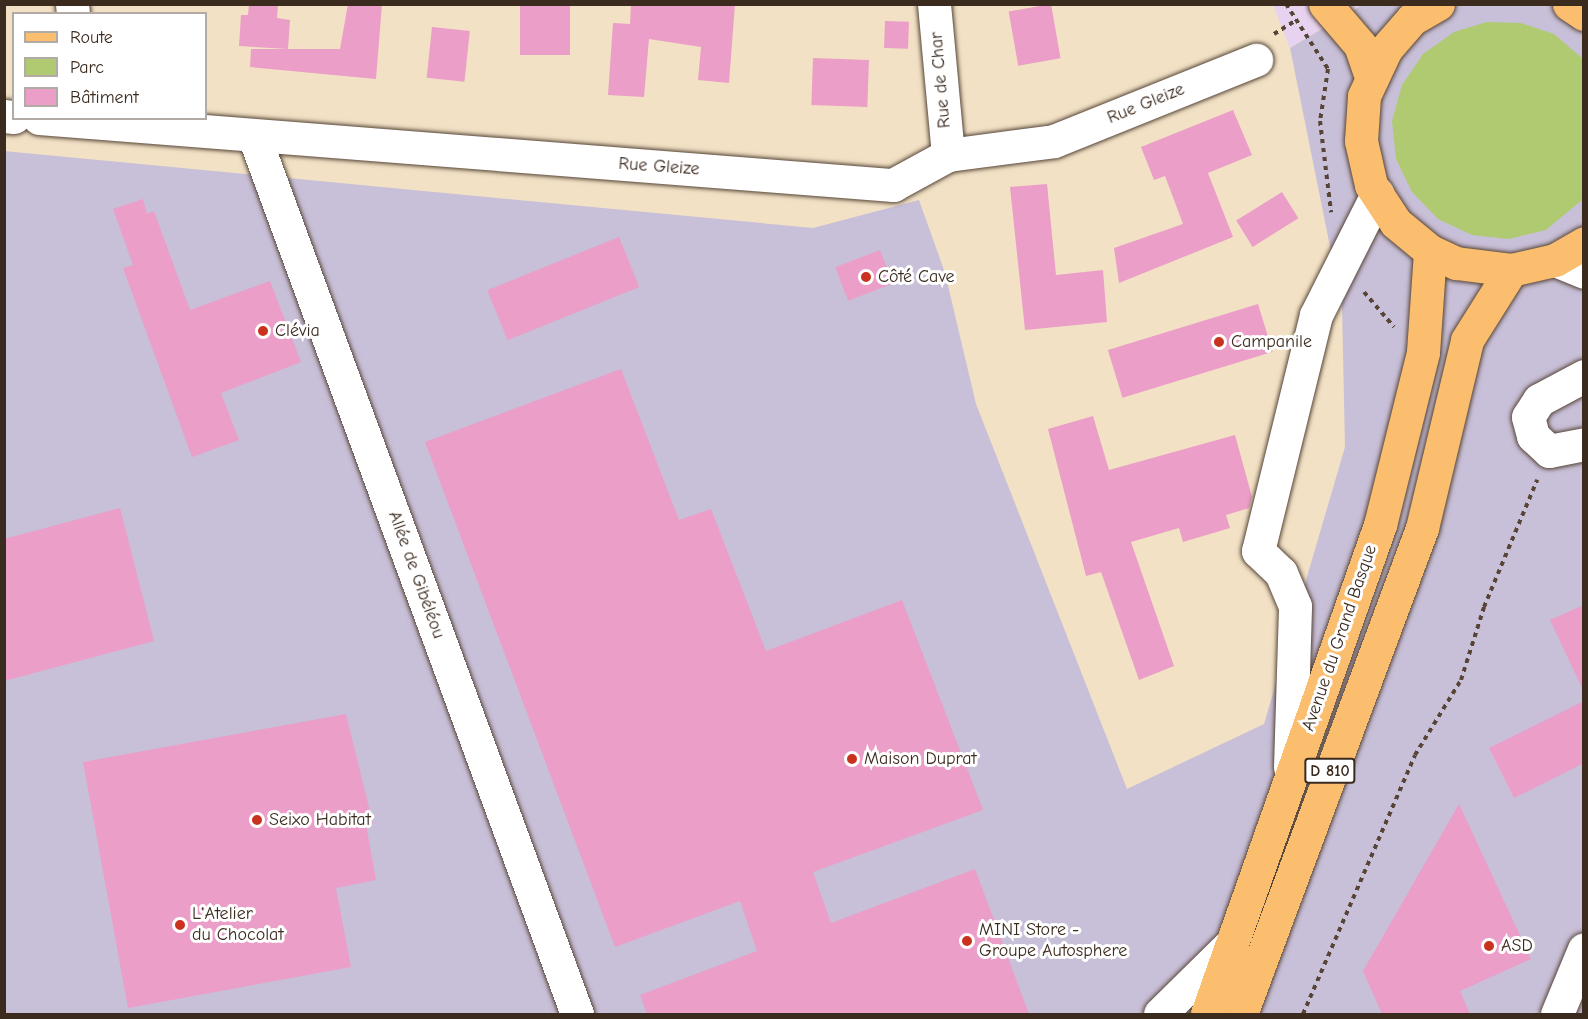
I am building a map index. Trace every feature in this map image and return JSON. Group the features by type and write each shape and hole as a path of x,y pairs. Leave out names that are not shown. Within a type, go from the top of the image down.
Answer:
{"main road":[{"path":"1325,4 1360,45 1372,79"},
{"path":"1438,4 1412,19 1386,49 1364,96 1360,141 1377,194 1396,223 1430,251 1483,269 1510,270 1569,266 1584,243"},
{"path":"1569,4 1584,14"},
{"name":"Avenue du Grand Basque","path":"1207,1014 1380,525 1424,331 1430,251"},
{"name":"Avenue du Grand Basque","path":"1241,1014 1422,528 1467,340 1510,270"}],"street":[{"name":"Rue de Char","path":"934,4 948,155"},
{"name":"Rue Gleize","path":"74,120 893,185 948,155 1054,141 1256,60"},
{"name":"Allée de Gibéléou","path":"254,136 577,1014"},
{"path":"1290,781 1294,606 1281,573 1258,551 1313,325 1340,263 1377,194"},
{"path":"1584,376 1539,400 1528,417 1533,436 1549,452 1584,444"},
{"path":"1160,1014 1232,943"},
{"path":"1557,1014 1584,949"}],"path":[{"path":"1286,4 1328,69 1320,121 1332,219"},
{"path":"1340,263 1393,327 1424,331"},
{"path":"1303,1014 1416,756 1461,680 1484,607 1549,452"}],"shaded area":[{"path":"1273,5 1362,5 1290,48"},
{"path":"1362,5 1583,5 1583,1014 5,1014 4,151 813,228 919,200 945,273 976,404 1127,789 1264,724 1345,447 1342,306 1290,48"}],"green space":[{"path":"1487,22 1521,23 1554,34 1583,59 1583,199 1546,230 1509,239 1472,235 1438,219 1412,192 1396,159 1392,121 1402,85 1423,54 1454,32"}],"building":[{"path":"249,4 278,4 277,18 290,20 288,49 239,46 241,15 248,15"},
{"path":"348,4 382,4 376,79 250,67 251,49 340,49"},
{"path":"520,4 570,4 570,55 520,55"},
{"path":"631,4 735,4 729,83 698,80 701,47 649,39 644,97 608,95 613,23 630,24"},
{"path":"1051,4 1061,58 1018,66 1009,11"},
{"path":"885,21 909,22 908,49 884,48"},
{"path":"432,27 470,31 464,82 427,78"},
{"path":"813,58 869,60 867,107 811,105"},
{"path":"1233,110 1252,155 1208,173 1233,237 1119,283 1114,248 1183,224 1165,176 1154,180 1141,147"},
{"path":"1047,184 1056,275 1103,270 1107,322 1025,330 1010,187"},
{"path":"1282,192 1298,218 1253,247 1236,221"},
{"path":"143,199 147,214 154,211 190,310 270,281 301,362 221,393 239,440 192,457 123,268 133,265 113,209"},
{"path":"619,237 639,287 508,340 487,290"},
{"path":"880,250 893,284 848,301 835,267"},
{"path":"1258,304 1273,352 1122,398 1108,350"},
{"path":"621,369 679,520 711,509 766,651 902,600 983,810 813,872 831,923 975,869 1029,1014 647,1014 640,995 757,951 740,901 615,947 425,442"},
{"path":"1093,416 1109,470 1235,435 1252,497 1249,508 1226,515 1230,528 1183,542 1179,528 1131,542 1174,666 1139,680 1101,572 1086,576 1048,429"},
{"path":"120,508 154,641 4,681 4,539"},
{"path":"1584,605 1584,692 1550,620"},
{"path":"1584,701 1584,763 1514,798 1489,748"},
{"path":"346,714 373,824 366,825 376,880 336,888 351,967 128,1008 83,762"},
{"path":"1459,804 1531,959 1460,991 1470,1014 1382,1014 1363,971"}],"place":[{"name":"Côté Cave","path":"866,277"},
{"name":"Clévia","path":"263,331"},
{"name":"Campanile","path":"1219,342"},
{"name":"Maison Duprat","path":"852,759"},
{"name":"Seixo Habitat","path":"257,820"},
{"name":"L'Atelier du Chocolat","path":"180,925"},
{"name":"MINI Store - Groupe Autosphere","path":"967,941"},
{"name":"ASD","path":"1489,946"}]}
